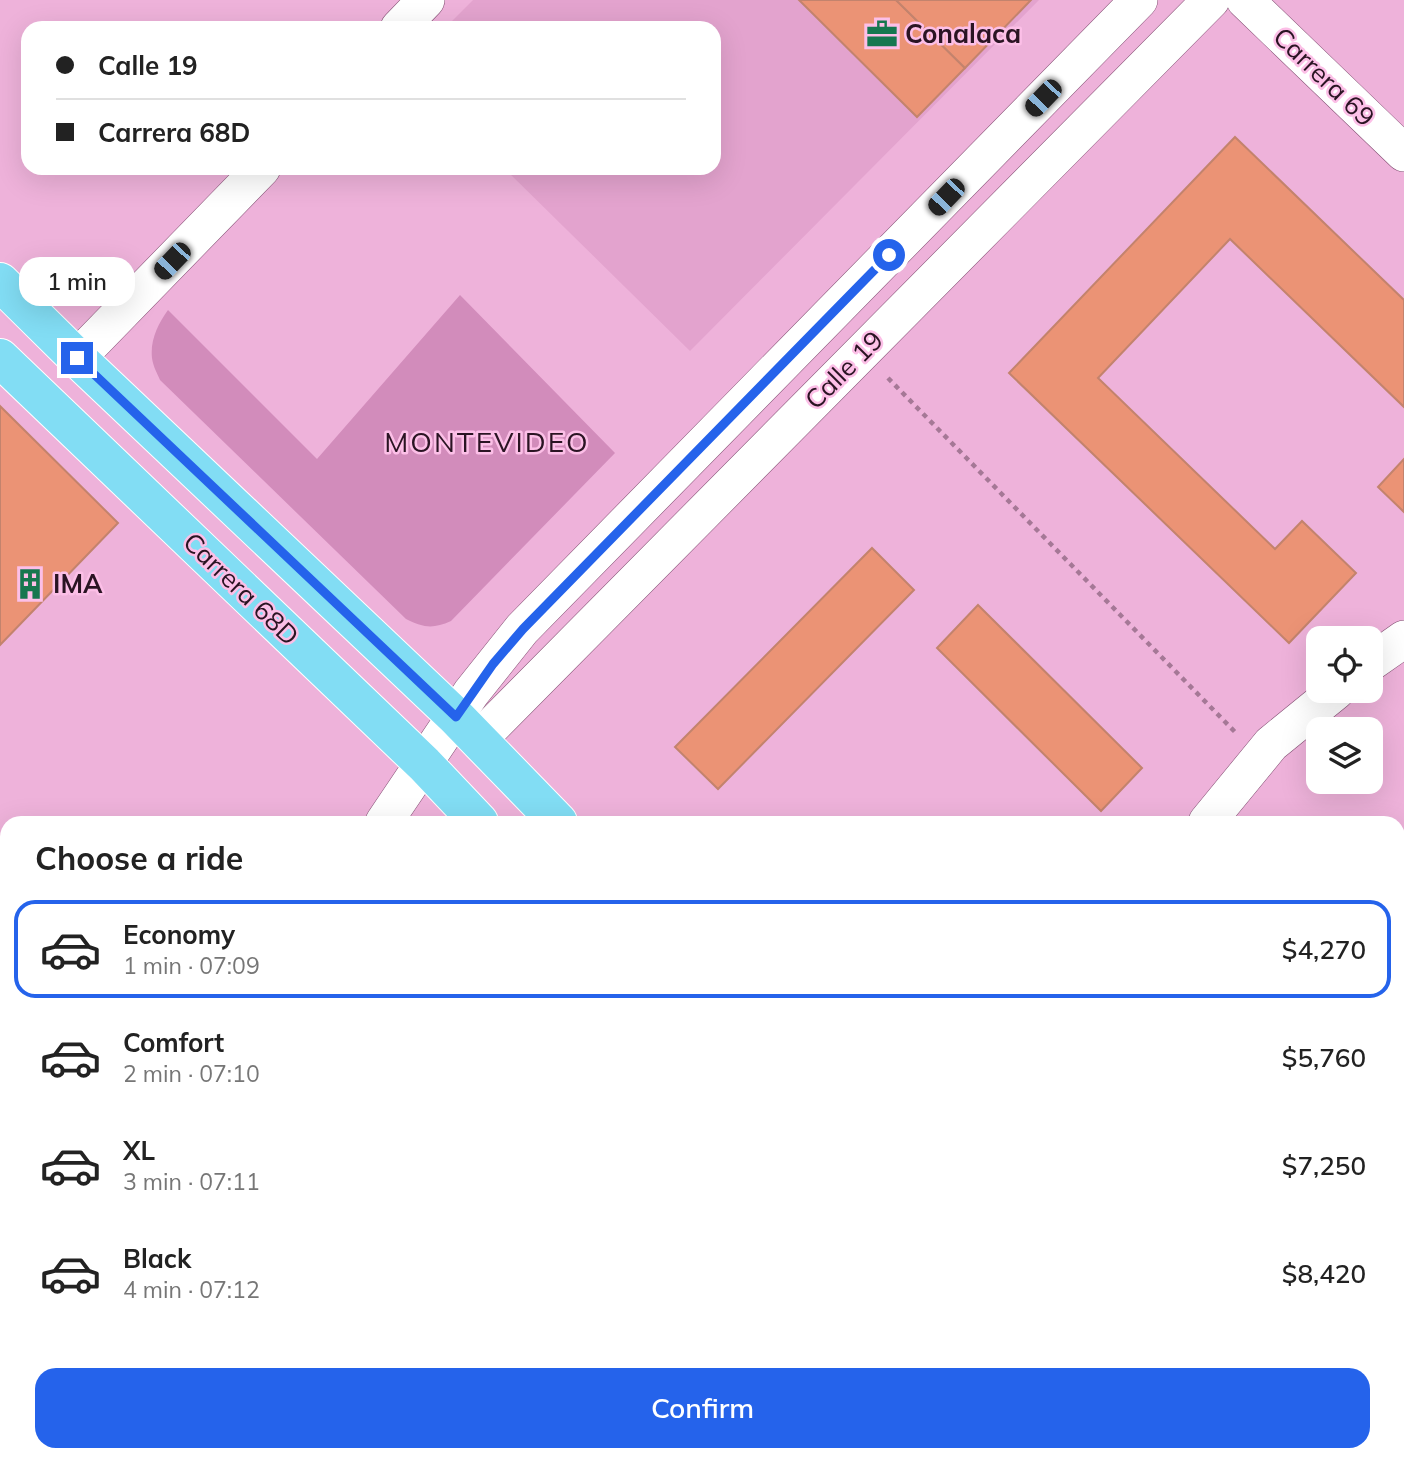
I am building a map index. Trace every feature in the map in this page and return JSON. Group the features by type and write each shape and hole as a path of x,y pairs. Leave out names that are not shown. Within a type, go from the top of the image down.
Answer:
{"main road":[{"name":"Carrera 68D","path":"0,282 467,728 552,816"},
{"name":"Carrera 68D","path":"0,358 425,764 474,816"}],"street":[{"path":"406,21 426,0"},
{"name":"Calle 19","path":"467,728 493,664 523,629 1139,0"},
{"name":"Calle 19","path":"388,816 425,764 467,728 1210,0"},
{"name":"Carrera 69","path":"1245,0 1404,153"},
{"path":"77,358 255,175"},
{"path":"1383,654 1404,639"},
{"path":"1212,816 1271,744 1321,703"}],"path":[{"path":"888,378 1246,743"}],"shaded area":[{"path":"473,0 1039,0 690,351 511,175 721,175 721,21 452,21"},
{"path":"460,295 615,453 451,621 428,626 406,619 160,380 153,361 152,345 168,310 317,459"}],"building":[{"name":"Conalaca","path":"799,0 896,0 965,68 917,117"},
{"path":"896,0 1031,0 965,68"},
{"path":"1235,137 1404,300 1404,407 1230,239 1098,378 1275,549 1302,521 1356,573 1289,643 1009,373"},
{"name":"IMA","path":"0,406 118,523 0,645"},
{"path":"1404,459 1404,512 1378,487"},
{"path":"872,548 914,590 718,789 675,747"},
{"path":"978,605 1142,768 1101,811 937,648"}],"place":[{"name":"Conalaca","path":"882,34"},
{"name":"IMA","path":"30,584"}],"district":[{"name":"MONTEVIDEO","path":"487,442"}],"route":[{"path":"77,358 456,717 493,664 523,629 889,255"}]}
